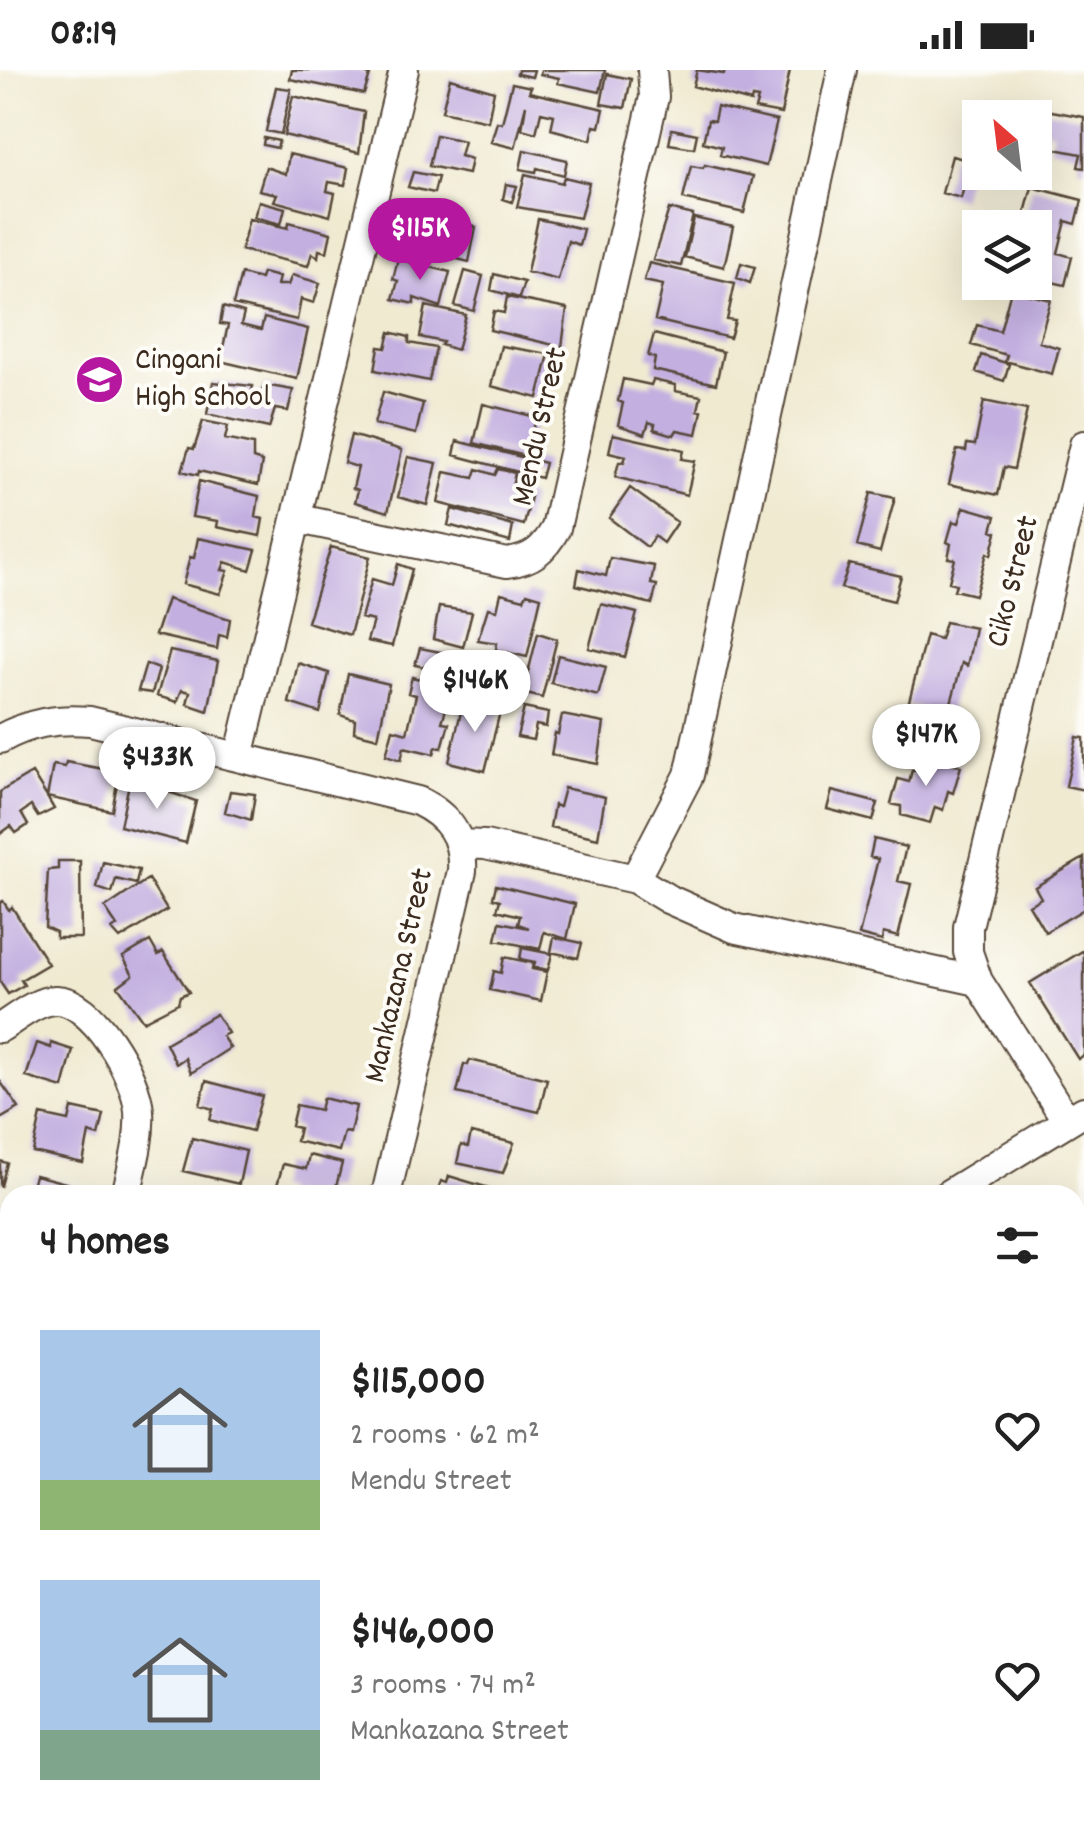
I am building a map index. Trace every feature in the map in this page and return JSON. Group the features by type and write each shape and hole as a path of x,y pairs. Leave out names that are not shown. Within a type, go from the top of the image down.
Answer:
{"street":[{"path":"239,758 404,70"},
{"name":"Mendu Street","path":"299,519 507,563 526,561 546,547 556,528 654,98 652,70"},
{"path":"635,878 689,775 842,70"},
{"name":"Ciko Street","path":"1076,1116 978,980 968,952 968,927 1084,445"},
{"name":"Mankazana Street","path":"0,739 25,725 76,720 418,800 445,816 463,854 459,889 388,1185"},
{"path":"460,844 485,845 635,878 668,899 734,928 978,980"},
{"path":"0,1028 36,1006 56,1000 72,1001 91,1015 129,1076 139,1105 140,1126 128,1185"},
{"path":"963,1185 1076,1116"}],"building":[{"path":"292,70 356,70 370,75 364,94 290,79"},
{"path":"518,70 534,70 532,77 517,74"},
{"path":"541,70 605,70 600,92 558,83 559,78 540,74"},
{"path":"697,70 724,74 725,70 790,70 781,114 755,109 758,99 752,98 751,102 693,86"},
{"path":"607,74 631,79 625,108 601,104"},
{"path":"450,78 494,91 488,121 442,111"},
{"path":"512,83 531,87 529,92 604,109 600,127 594,126 591,140 551,129 554,115 541,112 536,133 522,129 526,105 515,148 491,142 497,122 502,123"},
{"path":"276,87 291,89 281,134 266,131"},
{"path":"293,96 364,112 359,153 284,135"},
{"path":"717,107 777,121 766,166 720,155 722,147 703,142 708,120 714,121"},
{"path":"1052,111 1084,117 1084,168 1078,167 1081,154 1052,148"},
{"path":"672,129 697,134 694,148 669,144"},
{"path":"436,135 464,141 460,156 471,159 468,174 429,166"},
{"path":"264,138 279,141 277,148 263,145"},
{"path":"524,150 567,160 564,175 537,168 536,172 520,169"},
{"path":"289,154 348,168 345,185 329,182 327,191 335,193 330,216 274,201 277,194 259,190 266,167 286,174"},
{"path":"952,156 962,159 961,198 942,193"},
{"path":"705,165 753,176 744,213 683,199 691,166"},
{"path":"413,172 438,177 434,193 408,187"},
{"path":"525,174 562,183 564,177 589,183 580,218 517,207"},
{"path":"506,184 517,186 512,202 503,199"},
{"path":"1031,190 1082,200 1076,224 1066,221 1058,253 1072,257 1065,285 1052,282 1052,210 1026,210"},
{"path":"259,201 285,208 281,224 254,217"},
{"path":"669,209 693,215 681,266 653,260"},
{"path":"694,218 733,227 724,267 685,257"},
{"path":"249,219 288,228 289,222 331,233 327,252 319,250 318,257 312,253 308,266 241,250"},
{"path":"538,219 583,229 579,245 568,241 558,280 527,272"},
{"path":"447,220 476,227 469,262 426,251 430,231 443,235"},
{"path":"398,259 450,272 441,307 414,298 414,304 393,299"},
{"path":"649,263 735,283 727,320 735,321 730,338 655,320 663,285 644,281"},
{"path":"741,263 755,267 750,283 737,278"},
{"path":"465,271 483,276 474,311 455,306"},
{"path":"262,273 279,277 277,285 288,285 292,275 320,283 314,303 301,299 297,320 233,305 241,274 260,279"},
{"path":"494,274 524,282 519,298 491,290"},
{"path":"507,297 567,309 562,347 490,330 494,311 504,313"},
{"path":"1008,300 1051,300 1039,342 1059,348 1052,374 1005,361 1007,355 971,345 977,325 1000,331"},
{"path":"426,306 466,315 457,350 420,337"},
{"path":"223,307 244,313 241,325 261,330 264,318 308,329 297,379 220,361 228,325 220,324"},
{"path":"390,332 409,337 409,343 436,348 429,381 375,370 379,347 386,348"},
{"path":"654,334 723,352 716,384 653,370 655,358 648,356"},
{"path":"501,346 549,354 538,398 491,386"},
{"path":"981,355 1009,364 1004,381 976,372"},
{"path":"623,379 651,385 653,380 675,385 675,391 701,396 697,434 677,430 674,435 654,429 655,424 649,422 645,434 618,425"},
{"path":"213,382 253,386 252,391 261,394 264,385 293,390 288,411 275,409 269,428 207,414"},
{"path":"383,392 423,403 416,434 374,424"},
{"path":"984,401 1027,410 1014,469 1004,467 998,495 949,484 957,450 966,451 967,444 975,445"},
{"path":"483,404 536,417 532,436 538,437 533,458 474,443"},
{"path":"203,421 228,426 225,439 253,445 253,459 262,462 258,485 199,471 198,475 182,471"},
{"path":"613,434 684,450 682,459 695,461 687,495 615,477 619,462 624,462 626,456 609,452"},
{"path":"351,435 402,450 388,512 355,502 358,490 353,488 358,467 344,463"},
{"path":"457,441 545,463 541,478 454,455"},
{"path":"408,457 437,463 427,505 398,497"},
{"path":"477,469 495,475 498,469 515,473 512,487 517,488 516,493 531,497 524,525 438,503 445,472 474,478"},
{"path":"199,481 259,496 256,517 263,519 260,536 217,527 218,521 192,517"},
{"path":"630,488 677,522 663,543 654,536 647,547 609,518"},
{"path":"871,493 895,498 880,552 857,546"},
{"path":"964,507 996,516 992,530 997,532 991,555 987,553 975,595 954,590 956,584 949,582 955,559 948,558 951,544 947,542 953,521 959,523"},
{"path":"452,509 513,526 510,542 448,525"},
{"path":"198,538 256,550 250,570 225,562 222,570 228,571 220,594 183,584"},
{"path":"331,547 370,557 350,635 307,622"},
{"path":"610,558 654,566 651,584 657,585 652,604 576,585 579,569 606,576"},
{"path":"398,564 412,569 392,646 367,641 373,621 361,618 372,579 392,585"},
{"path":"849,564 901,576 894,601 841,588"},
{"path":"501,593 524,599 527,593 541,597 527,657 496,650 497,643 478,640 488,608 497,610"},
{"path":"167,599 230,619 227,637 219,635 217,649 155,635"},
{"path":"601,604 637,613 625,657 589,648"},
{"path":"439,607 472,612 463,647 433,639"},
{"path":"945,622 975,628 967,666 962,663 948,714 908,705 926,635 940,639"},
{"path":"538,633 557,639 542,698 523,693"},
{"path":"420,648 456,655 452,672 415,665"},
{"path":"170,651 218,661 208,711 187,704 190,692 182,690 177,702 157,696"},
{"path":"558,655 606,667 598,696 551,683"},
{"path":"298,663 329,673 320,713 289,703"},
{"path":"146,664 159,669 152,693 138,691"},
{"path":"348,674 389,684 378,738 354,732 355,720 340,715"},
{"path":"412,677 457,688 442,722 449,723 442,748 436,747 434,754 404,747 401,760 386,755 393,729 407,733 416,695 408,693"},
{"path":"464,699 501,708 485,771 449,762"},
{"path":"524,708 548,713 546,727 536,725 533,740 517,737"},
{"path":"562,715 604,723 598,764 551,755"},
{"path":"1077,737 1084,738 1084,790 1066,786"},
{"path":"929,757 961,766 953,793 948,791 943,810 935,807 930,823 901,815 901,806 891,804 898,779 909,782 912,770 918,764 926,767"},
{"path":"66,762 119,772 112,811 47,797 53,765 65,767"},
{"path":"32,773 54,809 38,817 31,806 21,813 28,825 16,833 11,826 0,834 0,792"},
{"path":"130,779 152,782 153,787 196,801 186,843 120,826"},
{"path":"564,788 605,797 598,838 550,827 554,805 559,807"},
{"path":"230,791 255,794 251,820 225,812"},
{"path":"832,791 878,803 873,821 827,809"},
{"path":"874,839 906,847 898,881 911,884 898,937 883,933 882,941 859,935 878,859 870,857"},
{"path":"1084,858 1084,909 1045,932 1029,905 1041,898 1035,887"},
{"path":"58,861 80,861 81,938 56,938 56,932 45,927 48,870 58,869"},
{"path":"103,862 139,870 136,884 116,879 112,893 97,888"},
{"path":"148,879 167,910 120,939 112,930 117,926 105,908"},
{"path":"496,885 575,904 567,939 544,932 540,949 496,940 500,922 529,928 518,924 520,916 497,910 500,900 493,898"},
{"path":"3,901 9,910 12,907 48,964 21,980 24,985 8,994 0,982"},
{"path":"554,937 582,943 578,958 551,952"},
{"path":"150,941 158,955 163,952 189,992 180,996 178,1003 143,1021 118,986 133,975 123,957"},
{"path":"522,948 552,954 548,970 520,959"},
{"path":"1084,950 1084,1055 1078,1059 1030,983"},
{"path":"504,957 533,963 532,969 547,972 541,1001 490,990 494,971 501,973"},
{"path":"216,1014 228,1033 222,1036 230,1048 191,1073 185,1058 176,1064 166,1043"},
{"path":"37,1043 73,1050 63,1088 26,1077"},
{"path":"470,1060 547,1079 539,1112 457,1093 464,1064 468,1065"},
{"path":"0,1081 19,1108 0,1119"},
{"path":"206,1081 262,1096 252,1131 210,1120 213,1109 200,1105"},
{"path":"323,1098 356,1106 350,1133 344,1132 339,1151 296,1141 299,1128 291,1126 296,1105 320,1110"},
{"path":"72,1108 104,1115 99,1136 89,1133 83,1163 33,1152 41,1115 69,1121"},
{"path":"471,1133 514,1143 503,1173 457,1163 461,1145 468,1147"},
{"path":"192,1138 246,1151 239,1184 183,1171"},
{"path":"309,1155 342,1163 336,1185 277,1185 283,1164 306,1169"},
{"path":"0,1161 7,1163 0,1185"},
{"path":"35,1175 73,1185 32,1185"},
{"path":"449,1176 479,1185 440,1185 441,1181 447,1183"}],"place":[{"name":"Cingani High School","path":"100,380"}]}
